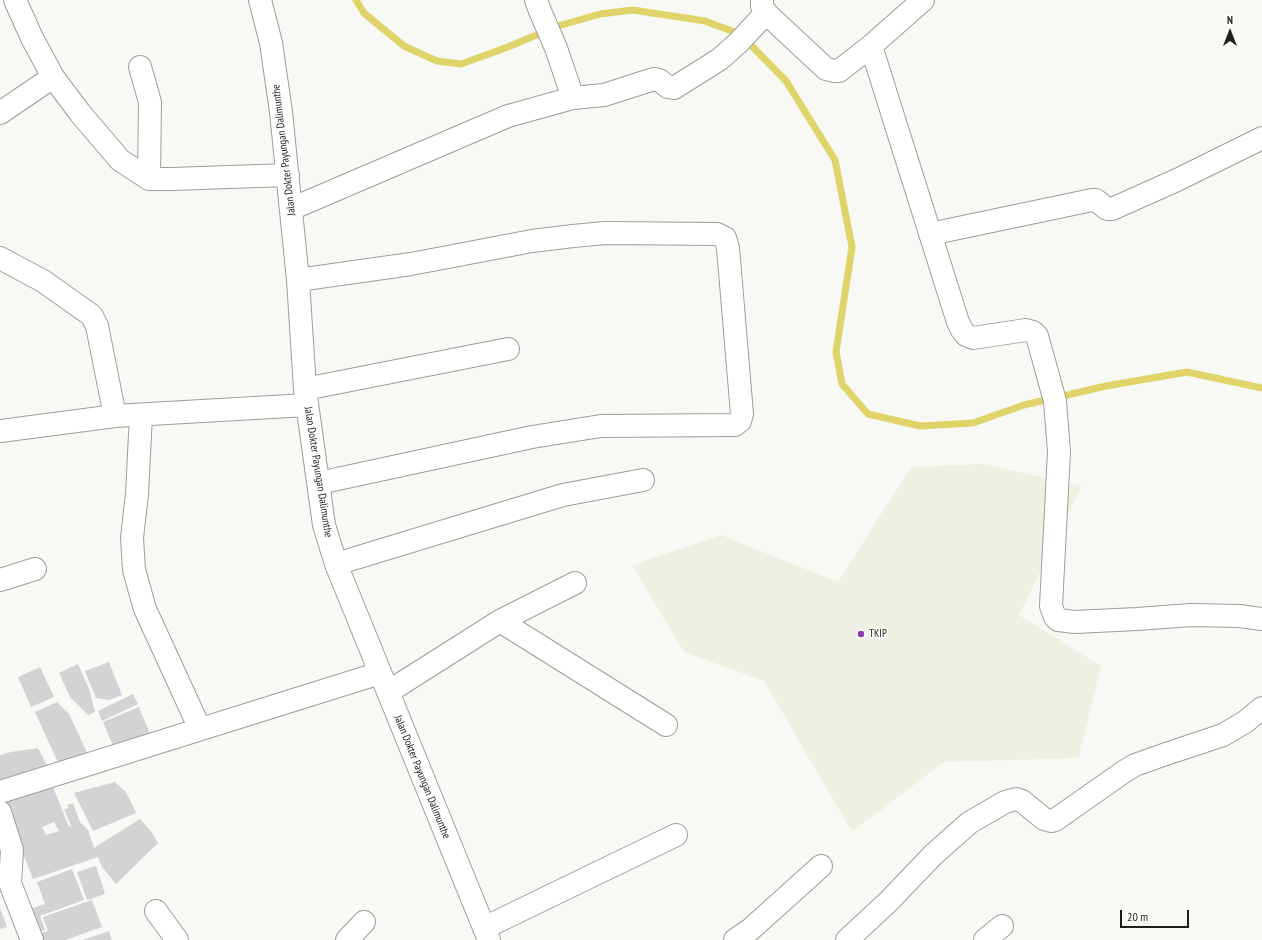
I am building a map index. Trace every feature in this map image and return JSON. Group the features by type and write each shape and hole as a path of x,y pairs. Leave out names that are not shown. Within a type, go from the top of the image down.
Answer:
{"street":[{"path":"16,0 32,38 53,77 80,113 120,160 149,179 288,175"},
{"name":"Jalan Dokter Payungan Dalimunthe","path":"260,0 271,42 281,112 298,280 306,397 324,526 336,564 486,934"},
{"path":"291,209 508,116 573,98 604,95 654,79 668,87 674,88 720,59 744,37 764,7 826,69 830,71 839,70 871,46 923,0"},
{"path":"538,6 556,48 573,98"},
{"path":"871,46 958,322 966,335 973,338 1026,330 1033,332 1037,336 1055,402 1059,452 1052,606 1055,617 1058,620 1075,622 1191,615 1240,616 1262,619"},
{"path":"140,67 150,102 149,179"},
{"path":"0,113 53,77"},
{"path":"930,234 1092,200 1096,200 1107,209 1112,209 1177,180 1262,138"},
{"path":"298,280 411,264 532,241 605,233 717,234 725,238 728,248 742,414 740,421 735,425 601,426 532,437 318,483"},
{"path":"0,258 43,281 91,316 94,320 97,326 115,416"},
{"path":"0,431 115,416 306,397 508,349"},
{"path":"141,414 137,494 132,538 134,570 145,609 200,729"},
{"path":"336,564 563,495 643,480"},
{"path":"0,580 34,569"},
{"path":"0,792 200,729 384,683 575,583"},
{"path":"500,621 666,725"},
{"path":"847,940 888,902 933,855 969,823 1005,802 1016,799 1022,801 1044,819 1051,821 1055,820 1130,768 1223,735 1245,722 1262,708"},
{"path":"0,812 12,850 10,882 32,940"},
{"path":"486,934 676,835"},
{"path":"735,940 751,929 821,866"},
{"path":"156,911 177,940"},
{"path":"347,940 364,922"},
{"path":"985,940 1002,926"}],"shaded area":[{"name":"TKIP","path":"984,464 1082,486 1019,615 1101,666 1079,758 944,762 852,832 764,681 684,652 632,565 721,535 838,582 911,467"}],"building":[{"path":"109,662 122,695 109,700 96,698 85,671"},
{"path":"78,664 89,689 95,712 88,715 70,697 59,673"},
{"path":"40,667 54,697 31,707 18,677"},
{"path":"133,694 138,704 102,721 98,711"},
{"path":"57,702 69,714 89,757 61,769 35,712"},
{"path":"139,707 151,736 115,751 103,722"},
{"path":"38,748 50,771 0,787 0,755"},
{"path":"51,782 69,827 71,826 64,809 69,808 67,805 73,803 80,822 88,830 94,848 140,819 153,834 158,843 116,884 102,867 98,857 33,879 4,807 8,805 6,800","holes":["54,822 59,831 46,835 42,827"]},
{"path":"115,782 126,792 136,813 93,831 74,793"},
{"path":"96,866 105,894 87,900 77,872"},
{"path":"72,869 84,900 40,916 45,930 38,932 30,909 45,904 37,882"},
{"path":"92,900 102,927 65,940 41,940 38,934 48,931 43,917"},
{"path":"0,908 7,927 0,929"},
{"path":"109,931 112,940 83,940"}],"waterway":[{"path":"356,0 364,13 404,46 437,61 461,64 508,47 558,26 600,14 633,10 705,21 740,34 786,81 835,160 852,247 836,352 842,384 868,414 920,426 973,423 1024,405 1106,386 1187,372 1262,388"}],"place":[{"name":"TKIP","path":"861,634"}]}
